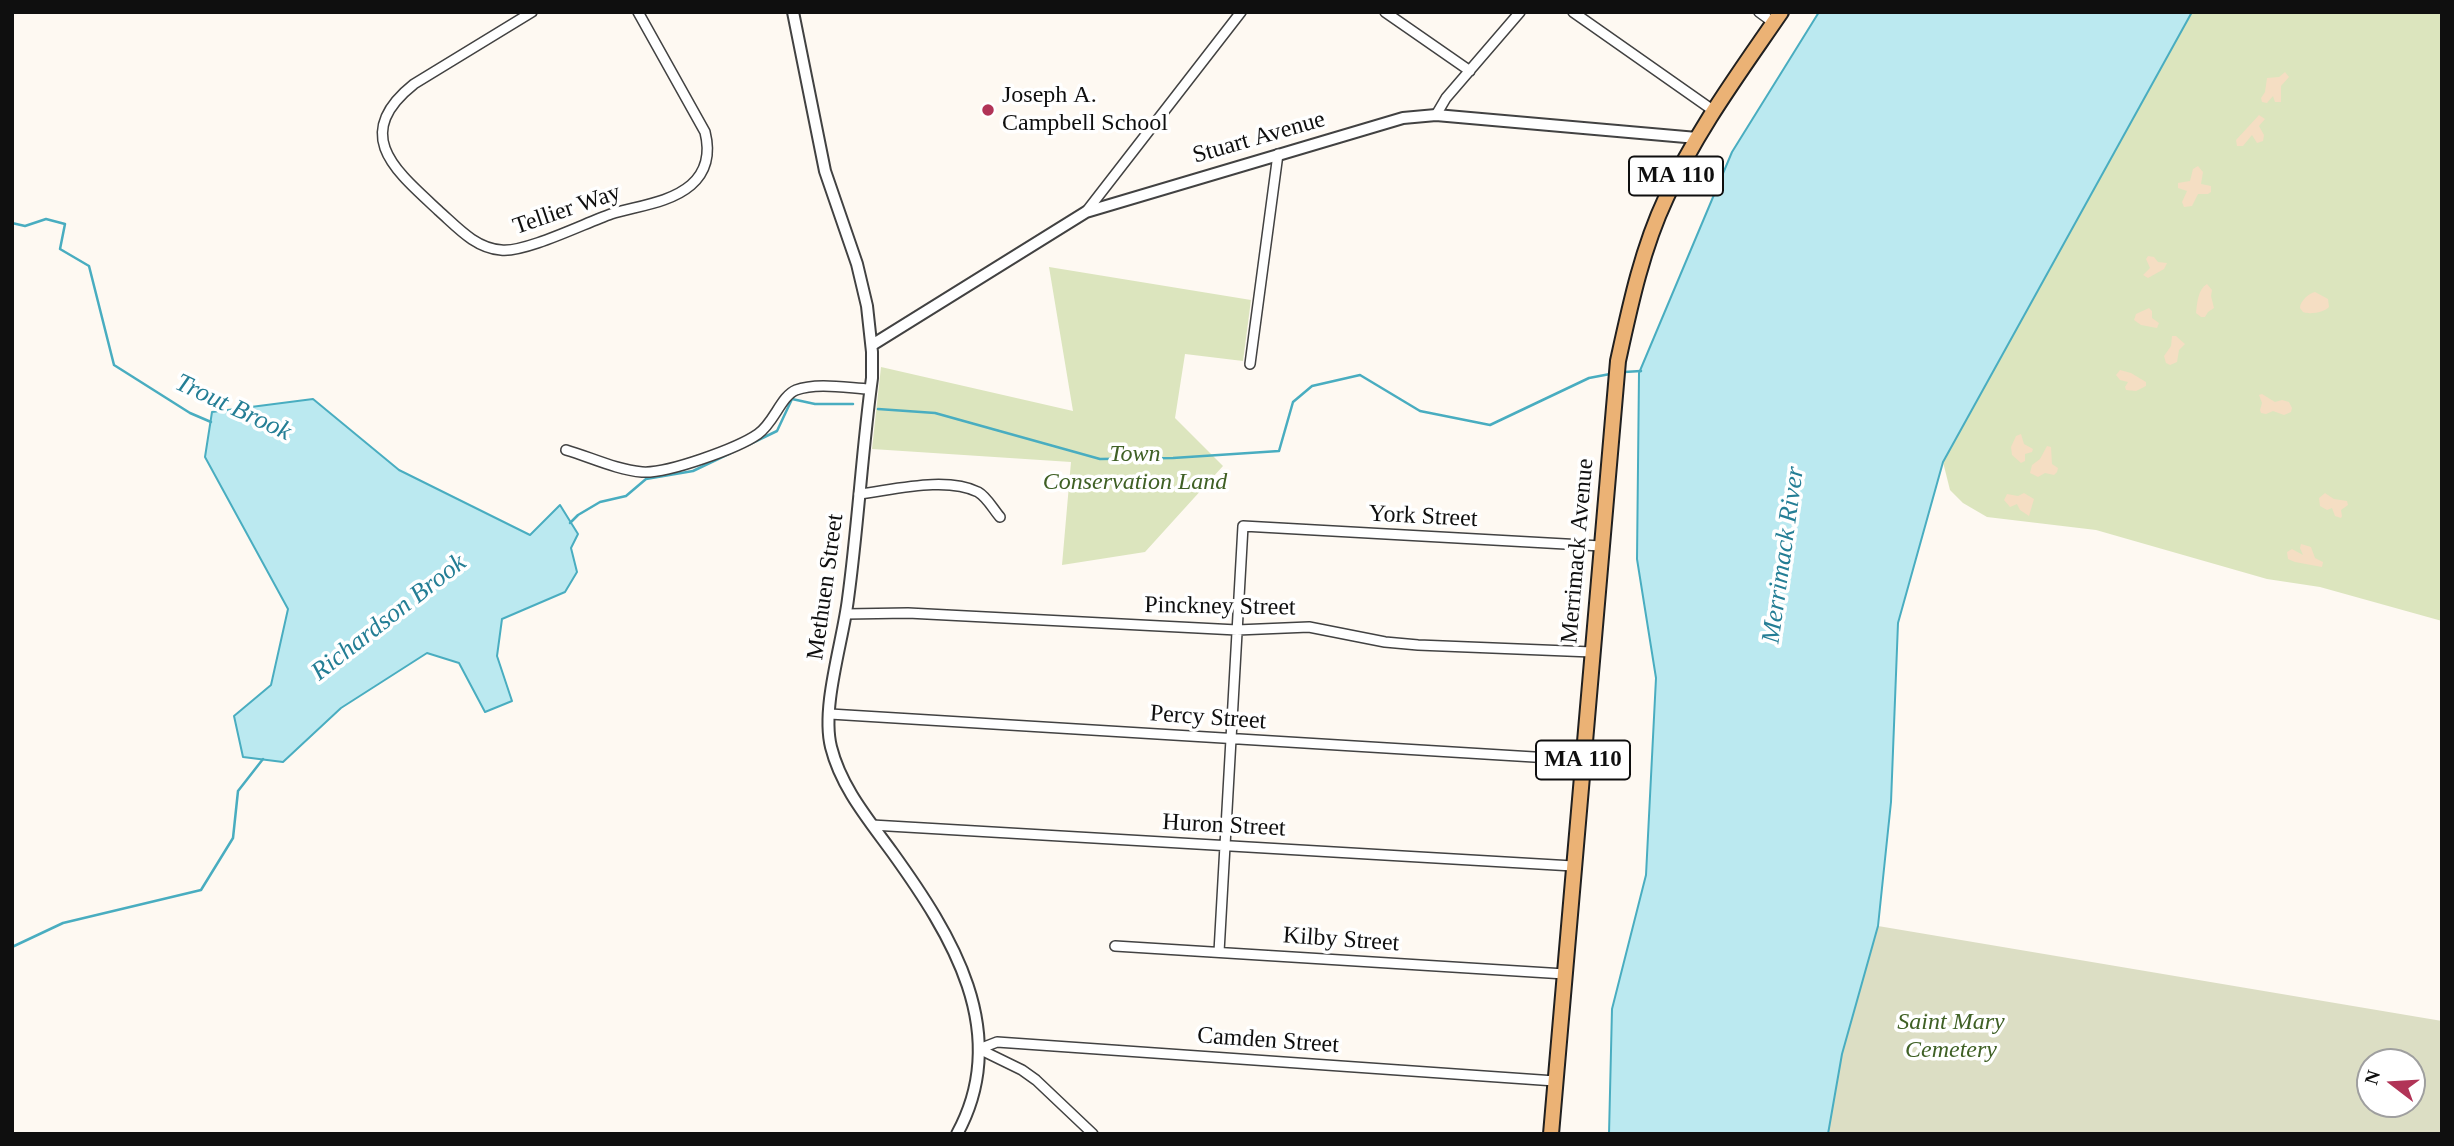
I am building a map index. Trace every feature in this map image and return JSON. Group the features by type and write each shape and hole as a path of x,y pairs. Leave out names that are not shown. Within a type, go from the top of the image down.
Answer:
{"main road":[{"name":"Merrimack Avenue","path":"1551,1134 1618,361 1632,297 1665,200 1697,138 1777,18"}],"street":[{"name":"Tellier Way","path":"532,12 414,84 399,96 389,110 384,124 384,150 402,178 474,241 503,250 523,247 611,214 666,199 691,185 703,169 708,150 705,132 638,12"},
{"name":"Methuen Street","path":"793,12 821,155 857,264 867,306 872,345 870,389 846,614 830,714 830,743 847,788 924,898 956,957 972,1000 979,1033 979,1049 969,1111 957,1134"},
{"path":"1086,212 1241,12"},
{"path":"1385,12 1470,71"},
{"path":"1436,115 1446,98 1520,12"},
{"path":"1573,12 1714,111"},
{"path":"1759,12 1777,18"},
{"name":"Stuart Avenue","path":"872,345 1086,212 1403,118 1436,115 1697,138"},
{"path":"1250,364 1278,154"},
{"path":"566,450 636,470 660,470 715,453 760,433 793,391 809,387 870,389"},
{"path":"859,494 919,485 946,485 978,492 1000,516"},
{"name":"York Street","path":"1237,630 1242,526 1601,546"},
{"name":"Pinckney Street","path":"846,614 919,613 1237,630 1309,627 1385,642 1418,645 1592,652"},
{"path":"1219,952 1237,630"},
{"name":"Percy Street","path":"830,714 1583,760"},
{"name":"Huron Street","path":"872,825 1573,866"},
{"name":"Kilby Street","path":"1115,946 1565,974"},
{"name":"Camden Street","path":"979,1049 997,1042 1555,1081"},
{"path":"979,1049 1036,1080 1093,1134"}],"green space":[{"path":"2192,12 2442,12 2442,621 2320,587 2267,579 2096,530 1987,517 1963,503 1950,490 1943,462"},
{"name":"Town Conservation Land","path":"1049,267 1251,300 1243,361 1185,354 1175,418 1223,466 1145,552 1062,565 1071,462 872,449 881,367 1073,411"},
{"name":"Saint Mary Cemetery","path":"1878,926 2442,1021 2442,1134 1828,1134 1842,1054"}],"sand":[{"path":"2285,72 2289,77 2281,86 2281,102 2275,102 2273,96 2267,103 2262,102 2267,78 2279,77"},
{"path":"2259,115 2265,119 2259,126 2264,135 2263,141 2257,143 2252,135 2243,146 2237,146 2236,140"},
{"path":"2198,166 2203,172 2201,184 2211,186 2211,192 2198,194 2192,206 2184,207 2182,202 2187,191 2178,188 2178,183 2190,181 2193,169"},
{"path":"2148,256 2154,257 2158,262 2167,263 2164,269 2148,278 2143,275 2150,268 2146,259"},
{"path":"2207,284 2212,290 2214,308 2205,317 2201,317 2196,313 2198,301"},
{"path":"2315,292 2328,299 2329,307 2317,312 2303,312 2300,308 2302,303"},
{"path":"2149,308 2152,318 2159,323 2157,328 2141,325 2134,320 2136,314"},
{"path":"2172,336 2185,344 2179,350 2177,362 2170,365 2166,363 2164,356 2171,346"},
{"path":"2120,370 2146,382 2146,386 2136,391 2126,390 2128,382 2120,380 2116,375"},
{"path":"2262,394 2275,402 2289,402 2291,412 2284,415 2273,411 2261,413 2259,395"},
{"path":"2021,434 2024,444 2033,449 2025,454 2025,461 2021,463 2012,455 2011,447 2016,436"},
{"path":"2047,446 2051,447 2052,464 2058,468 2057,472 2054,475 2045,473 2038,477 2030,473 2032,465 2040,459"},
{"path":"2024,493 2034,499 2029,516 2020,510 2017,504 2010,507 2004,500 2007,494 2018,496"},
{"path":"2325,493 2334,499 2347,501 2348,505 2341,510 2341,518 2335,516 2332,508 2327,510 2320,506 2319,498"},
{"path":"2301,544 2311,547 2315,558 2323,562 2322,567 2288,559 2287,552 2292,549 2303,555"}],"water":[{"name":"Merrimack River","path":"1819,12 2192,12 1943,462 1898,623 1891,802 1878,926 1842,1054 1828,1134 1609,1134 1612,1009 1646,875 1656,678 1637,559 1639,373 1732,152"},
{"path":"313,399 399,470 530,535 560,505 578,534 571,548 577,572 565,592 502,619 497,656 512,701 485,712 459,663 427,653 341,708 283,762 243,757 234,716 271,685 288,609 205,457 212,412"}],"waterway":[{"name":"Trout Brook","path":"12,223 25,226 46,219 65,224 60,249 89,266 114,365 190,413 211,422"},
{"name":"Richardson Brook","path":"1624,372 1641,371"},
{"name":"Richardson Brook","path":"878,409 935,413 1100,459 1173,458 1279,451 1293,402 1312,386 1360,375 1420,411 1490,425 1589,378 1610,374"},
{"name":"Richardson Brook","path":"748,445 777,431 792,399 815,404 853,404"},
{"name":"Richardson Brook","path":"570,523 600,502 626,496 646,479 693,471 739,449"},
{"name":"Richardson Brook","path":"12,947 63,923 201,890 233,838 238,791 263,759"}],"place":[{"name":"Joseph A. Campbell School","path":"988,110"}]}
